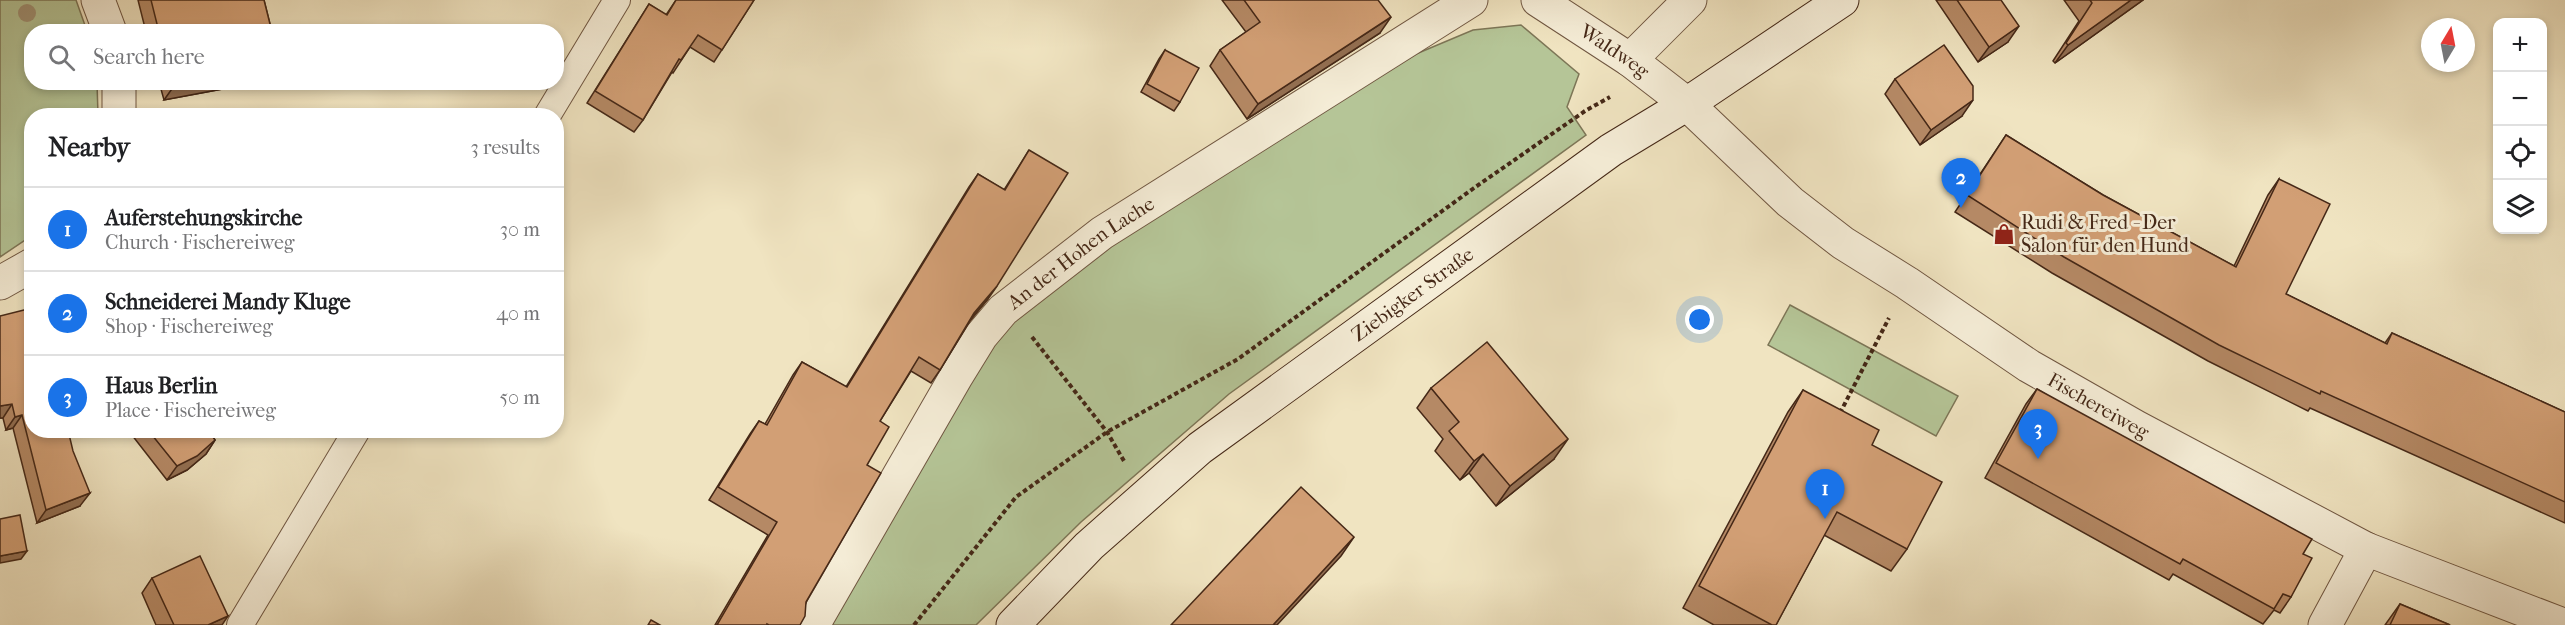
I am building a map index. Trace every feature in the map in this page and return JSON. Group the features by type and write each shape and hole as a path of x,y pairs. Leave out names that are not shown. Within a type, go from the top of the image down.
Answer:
{"street":[{"path":"98,0 107,24"},
{"name":"An der Hohen Lache","path":"813,625 963,365 981,336 1003,310 1101,233 1471,0"},
{"name":"Waldweg","path":"1538,0 1639,67 1687,104"},
{"path":"1639,67 1690,0"},
{"name":"Ziebigker Straße","path":"1013,625 1089,546 1144,495 1200,448 1611,150 1687,104 1842,0"},
{"path":"118,108 119,90"},
{"name":"Fischereiweg","path":"1687,104 1790,202 1842,243 1907,283 2029,366 2136,427 2366,549 2563,625"},
{"path":"0,283 24,270"},
{"path":"2325,625 2366,549"}],"lane":[{"path":"564,88 617,0"},
{"path":"552,108 563,90"},
{"path":"240,625 352,438"}],"path":[{"path":"914,625 1016,497 1107,432 1238,359 1585,111 1639,67"},
{"path":"1839,414 1907,283"},
{"path":"1003,310 1027,332 1107,432 1144,495"}],"green space":[{"path":"0,0 76,0 85,24 24,24 24,90 97,90 98,108 24,108 24,241 0,257"},
{"path":"1521,25 1579,74 1567,107 1586,135 1229,394 1081,522 976,625 826,625 1000,332 1100,246 1416,54 1473,30"},
{"path":"1790,305 1958,396 1936,436 1768,345"}],"building":[{"path":"151,0 264,0 270,24 157,24"},
{"path":"676,0 754,0 722,50 698,35 681,60 679,59 643,120 595,91 649,4 667,15"},
{"path":"1244,0 1378,0 1391,17 1258,104 1220,50 1260,22"},
{"path":"1957,0 2001,0 2019,26 1989,47"},
{"path":"2090,0 2131,0 2068,45 2066,43 2092,3"},
{"path":"1944,45 1973,86 1973,100 1931,130 1895,79"},
{"path":"1165,50 1199,68 1180,102 1147,84"},
{"path":"2006,135 2103,195 2236,267 2279,179 2330,204 2286,294 2387,344 2392,333 2565,412 2565,502 2321,391 2320,394 2219,345 2064,257 1967,195"},
{"path":"1029,150 1068,173 997,286 974,313 940,370 919,357 880,421 889,427 867,465 881,473 806,602 805,616 800,625 717,625 777,522 718,487 759,421 767,425 802,362 847,387 978,174 1005,190"},
{"path":"24,310 24,423 22,415 15,417 12,404 0,406 0,316"},
{"path":"1487,342 1568,439 1510,486 1483,454 1474,461 1449,431 1459,422 1431,388"},
{"path":"2037,389 2312,539 2303,554 2312,558 2291,597 2283,594 2274,609 2183,559 2180,564 1996,463"},
{"path":"1803,390 1879,430 1872,445 1942,482 1907,549 1837,512 1776,625 1772,625 1699,586"},
{"path":"28,438 70,438 90,493 46,510"},
{"path":"154,438 214,438 215,440 197,456 177,466"},
{"path":"1301,487 1354,537 1273,625 1171,625"},
{"path":"20,515 27,551 0,556 0,519"},
{"path":"200,556 228,616 208,625 174,625 152,578"},
{"path":"2400,604 2450,625 2390,625"},
{"path":"651,620 660,625 648,625"}],"place":[{"name":"Schneiderei Mandy Kluge","path":"1961,208"},
{"name":"Rudi & Fred - Der Salon für den Hund","path":"2004,234"},
{"name":"Haus Berlin","path":"2038,459"},
{"name":"Auferstehungskirche","path":"1825,519"}]}
